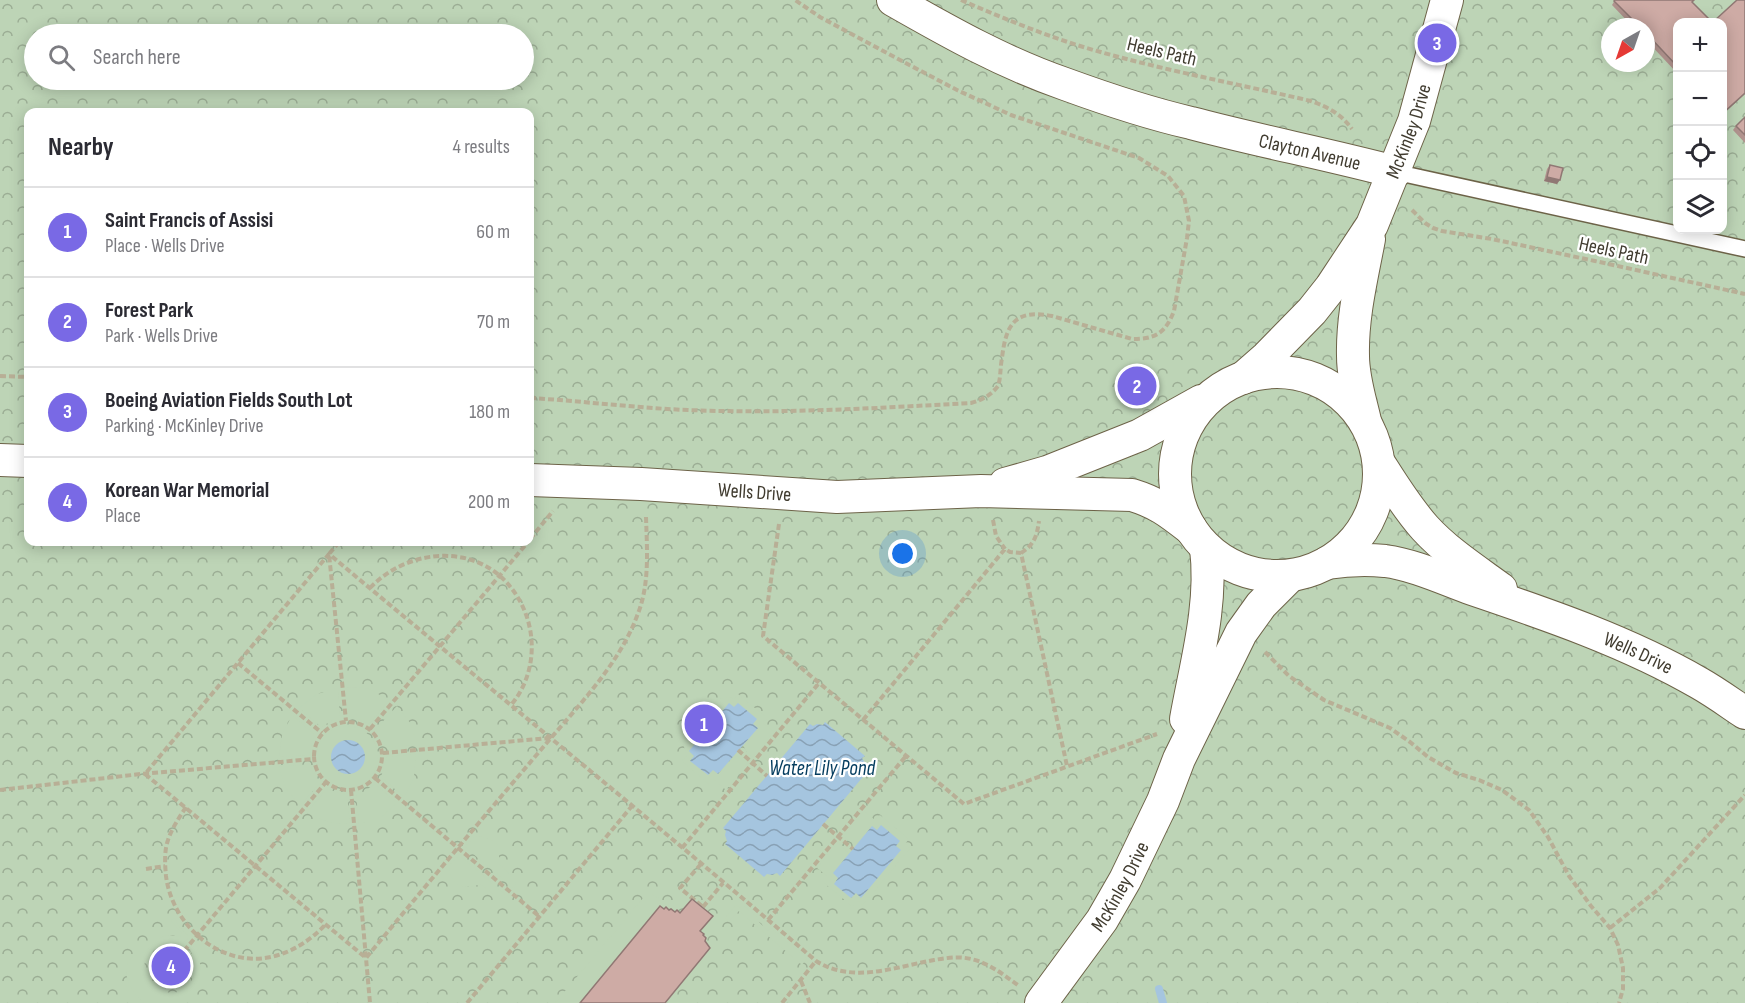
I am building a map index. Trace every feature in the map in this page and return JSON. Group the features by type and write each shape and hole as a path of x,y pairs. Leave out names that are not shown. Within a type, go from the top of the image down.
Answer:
{"street":[{"name":"Clayton Avenue","path":"894,0 954,35 1010,62 1064,84 1190,123 1395,172"},
{"name":"McKinley Drive","path":"1231,384 1267,357 1312,310 1372,225 1414,121 1447,0"},
{"name":"McKinley Drive","path":"1366,424 1356,385 1353,357 1358,299 1372,225"},
{"path":"1284,372 1301,375 1316,380 1344,398 1366,424 1379,463 1377,491 1369,519 1347,549 1326,563 1290,576 1260,575 1231,565 1198,538 1182,512 1175,478 1176,455 1182,436 1190,420 1201,406 1231,384 1262,373 1284,372"},
{"name":"Wells Drive","path":"987,505 1047,472 1129,440 1231,384"},
{"path":"0,460 24,461"},
{"name":"Wells Drive","path":"1379,463 1413,514 1440,543 1526,608"},
{"name":"Wells Drive","path":"534,480 641,484 987,505 1058,495 1132,495 1151,501 1167,510 1198,538"},
{"name":"McKinley Drive","path":"1179,759 1207,602 1208,564 1198,538"},
{"name":"Wells Drive","path":"1326,563 1367,560 1403,564 1526,608 1642,654 1699,683 1745,713"},
{"name":"McKinley Drive","path":"1031,996 1082,949 1125,880 1163,801 1179,759 1240,633 1261,605 1290,576"}],"lane":[{"name":"Clayton Avenue","path":"1395,172 1745,249"}],"path":[{"path":"534,398 677,410 728,411 808,411 970,403 982,400 994,392 998,386 1007,333 1014,322 1025,315 1053,316 1132,339 1154,337 1169,323 1174,311 1189,221 1184,196 1168,176 1138,158 1011,115 957,90 820,16 795,0"},
{"name":"Heels Path","path":"961,0 1036,31 1081,46 1327,106 1353,130"},
{"name":"Heels Path","path":"1412,210 1425,223 1442,231 1549,251 1745,294"},
{"path":"0,375 24,376"},
{"path":"987,505 996,536 1010,552 1021,553 1031,546 1035,540 1039,516"},
{"path":"534,534 550,515"},
{"path":"366,958 620,652 638,616 646,580 646,517"},
{"path":"779,524 763,636 964,804 1157,734"},
{"path":"145,774 336,546"},
{"path":"370,729 524,546"},
{"path":"862,720 1005,549"},
{"path":"1021,553 1067,766"},
{"path":"329,554 816,962 833,969 865,974 941,959 969,958 992,967 1031,996"},
{"path":"329,554 346,721"},
{"path":"370,588 385,574 407,562 438,555 471,560 487,567 499,576 525,611 532,636 530,667 520,692 511,705"},
{"path":"1258,645 1289,676 1324,700 1390,728 1428,757 1456,773 1502,790 1529,810 1548,837 1569,876 1611,928 1618,945 1623,968 1623,989 1619,1003"},
{"path":"238,663 322,733"},
{"path":"682,848 819,683"},
{"path":"346,721 370,729 379,741 383,753 380,770 375,778 361,788 351,790 333,787 326,782 317,772 314,759 316,741 322,733 328,727 346,721"},
{"path":"383,753 550,738"},
{"path":"738,750 767,776"},
{"path":"768,920 906,756"},
{"path":"0,790 314,759"},
{"path":"145,774 366,958"},
{"path":"375,778 540,917"},
{"path":"183,951 326,782"},
{"path":"351,790 370,1003"},
{"path":"1611,928 1659,888 1745,795"},
{"path":"467,1003 632,806"},
{"path":"186,807 172,829 167,842 165,866 171,900 178,914 197,935 222,951 254,958 270,957 310,940 326,924"},
{"path":"824,824 853,849"},
{"path":"701,864 680,888 701,909 723,883"},
{"path":"146,869 165,866"},
{"path":"169,946 183,951 190,961 185,980 168,985 158,980 154,975 152,963 157,952 169,946"},
{"path":"782,1003 816,962"},
{"path":"801,981 810,1003"}],"green space":[{"path":"0,0 1745,0 1745,1003 0,1003"},
{"path":"338,688 340,718 321,727 299,708 317,694"},
{"path":"346,688 369,689 389,700 369,724 349,717"},
{"path":"738,694 767,718 763,723 774,732 753,757 747,753 743,745 757,727 738,703 690,751 718,774 735,755 747,763 726,790 715,780 711,786 682,761 687,755 684,743 686,734 703,711 719,700 734,699"},
{"path":"397,706 411,724 417,745 386,747 376,729"},
{"path":"292,715 315,735 309,755 279,757 282,735"},
{"path":"347,726 369,735 378,757 369,779 347,788 325,779 316,757 325,735"},
{"path":"416,754 414,777 404,797 381,777 387,757"},
{"path":"310,764 320,783 300,806 286,788 279,767"},
{"path":"375,784 397,803 380,818 359,824 356,794"},
{"path":"327,789 347,795 350,824 327,821 307,812"},
{"path":"864,811 875,820 880,815 909,839 905,844 910,848 863,905 858,901 852,906 824,883 828,877 817,868 838,842 849,854 833,873 852,898 901,850 872,826 857,844 844,836"},
{"path":"475,836 488,838 499,846 499,864 516,882 514,888 465,847"},
{"path":"459,855 507,896 501,899 481,884 469,887 455,883 449,866"},
{"path":"650,894 660,900 663,911 580,1003 555,1003 644,897"},
{"path":"736,905 740,908 743,905 758,918 757,920 768,931 771,928 807,958 802,965 739,911 729,921 725,918"},
{"path":"175,918 189,937 183,944 171,942 153,949 144,965 145,974 149,982 158,989 176,992 184,989 193,977 194,959 190,950 197,943 201,946 196,951 200,964 199,976 194,985 184,994 184,1003 144,1003 128,982 127,964 131,958 144,952 159,938 180,937 182,934 171,920"}],"water":[{"path":"729,703 734,707 738,703 757,719 753,724 758,728 718,774 713,770 708,775 690,761 694,756 689,751"},
{"name":"Water Lily Pond","path":"825,722 865,756 862,758 865,763 863,769 867,772 780,876 777,873 767,874 764,877 725,844 726,831 723,828 810,724 823,725"},
{"path":"348,740 360,745 365,757 360,769 348,774 336,769 331,757 336,745"},
{"path":"881,825 900,841 896,846 901,850 861,898 856,893 851,898 834,884 838,878 833,873 872,826 877,830"}],"building":[{"path":"1694,0 1692,2 1708,18 1673,18 1673,62 1655,43 1655,18 1631,18 1614,1"},
{"path":"1737,0 1745,0 1745,93 1727,109 1727,18 1717,18"},
{"path":"1745,117 1745,135 1736,126"},
{"path":"1550,165 1563,168 1560,180 1547,177"},
{"path":"692,899 713,916 700,931 704,934 705,941 710,948 665,1003 580,1003 660,906 675,912 677,910 680,913"}],"waterway":[{"path":"1159,989 1163,1003"}],"place":[{"name":"Boeing Aviation Fields South Lot","path":"1437,43"},
{"name":"Forest Park","path":"1137,386"},
{"name":"Saint Francis of Assisi","path":"704,724"},
{"name":"Korean War Memorial","path":"171,966"}]}
